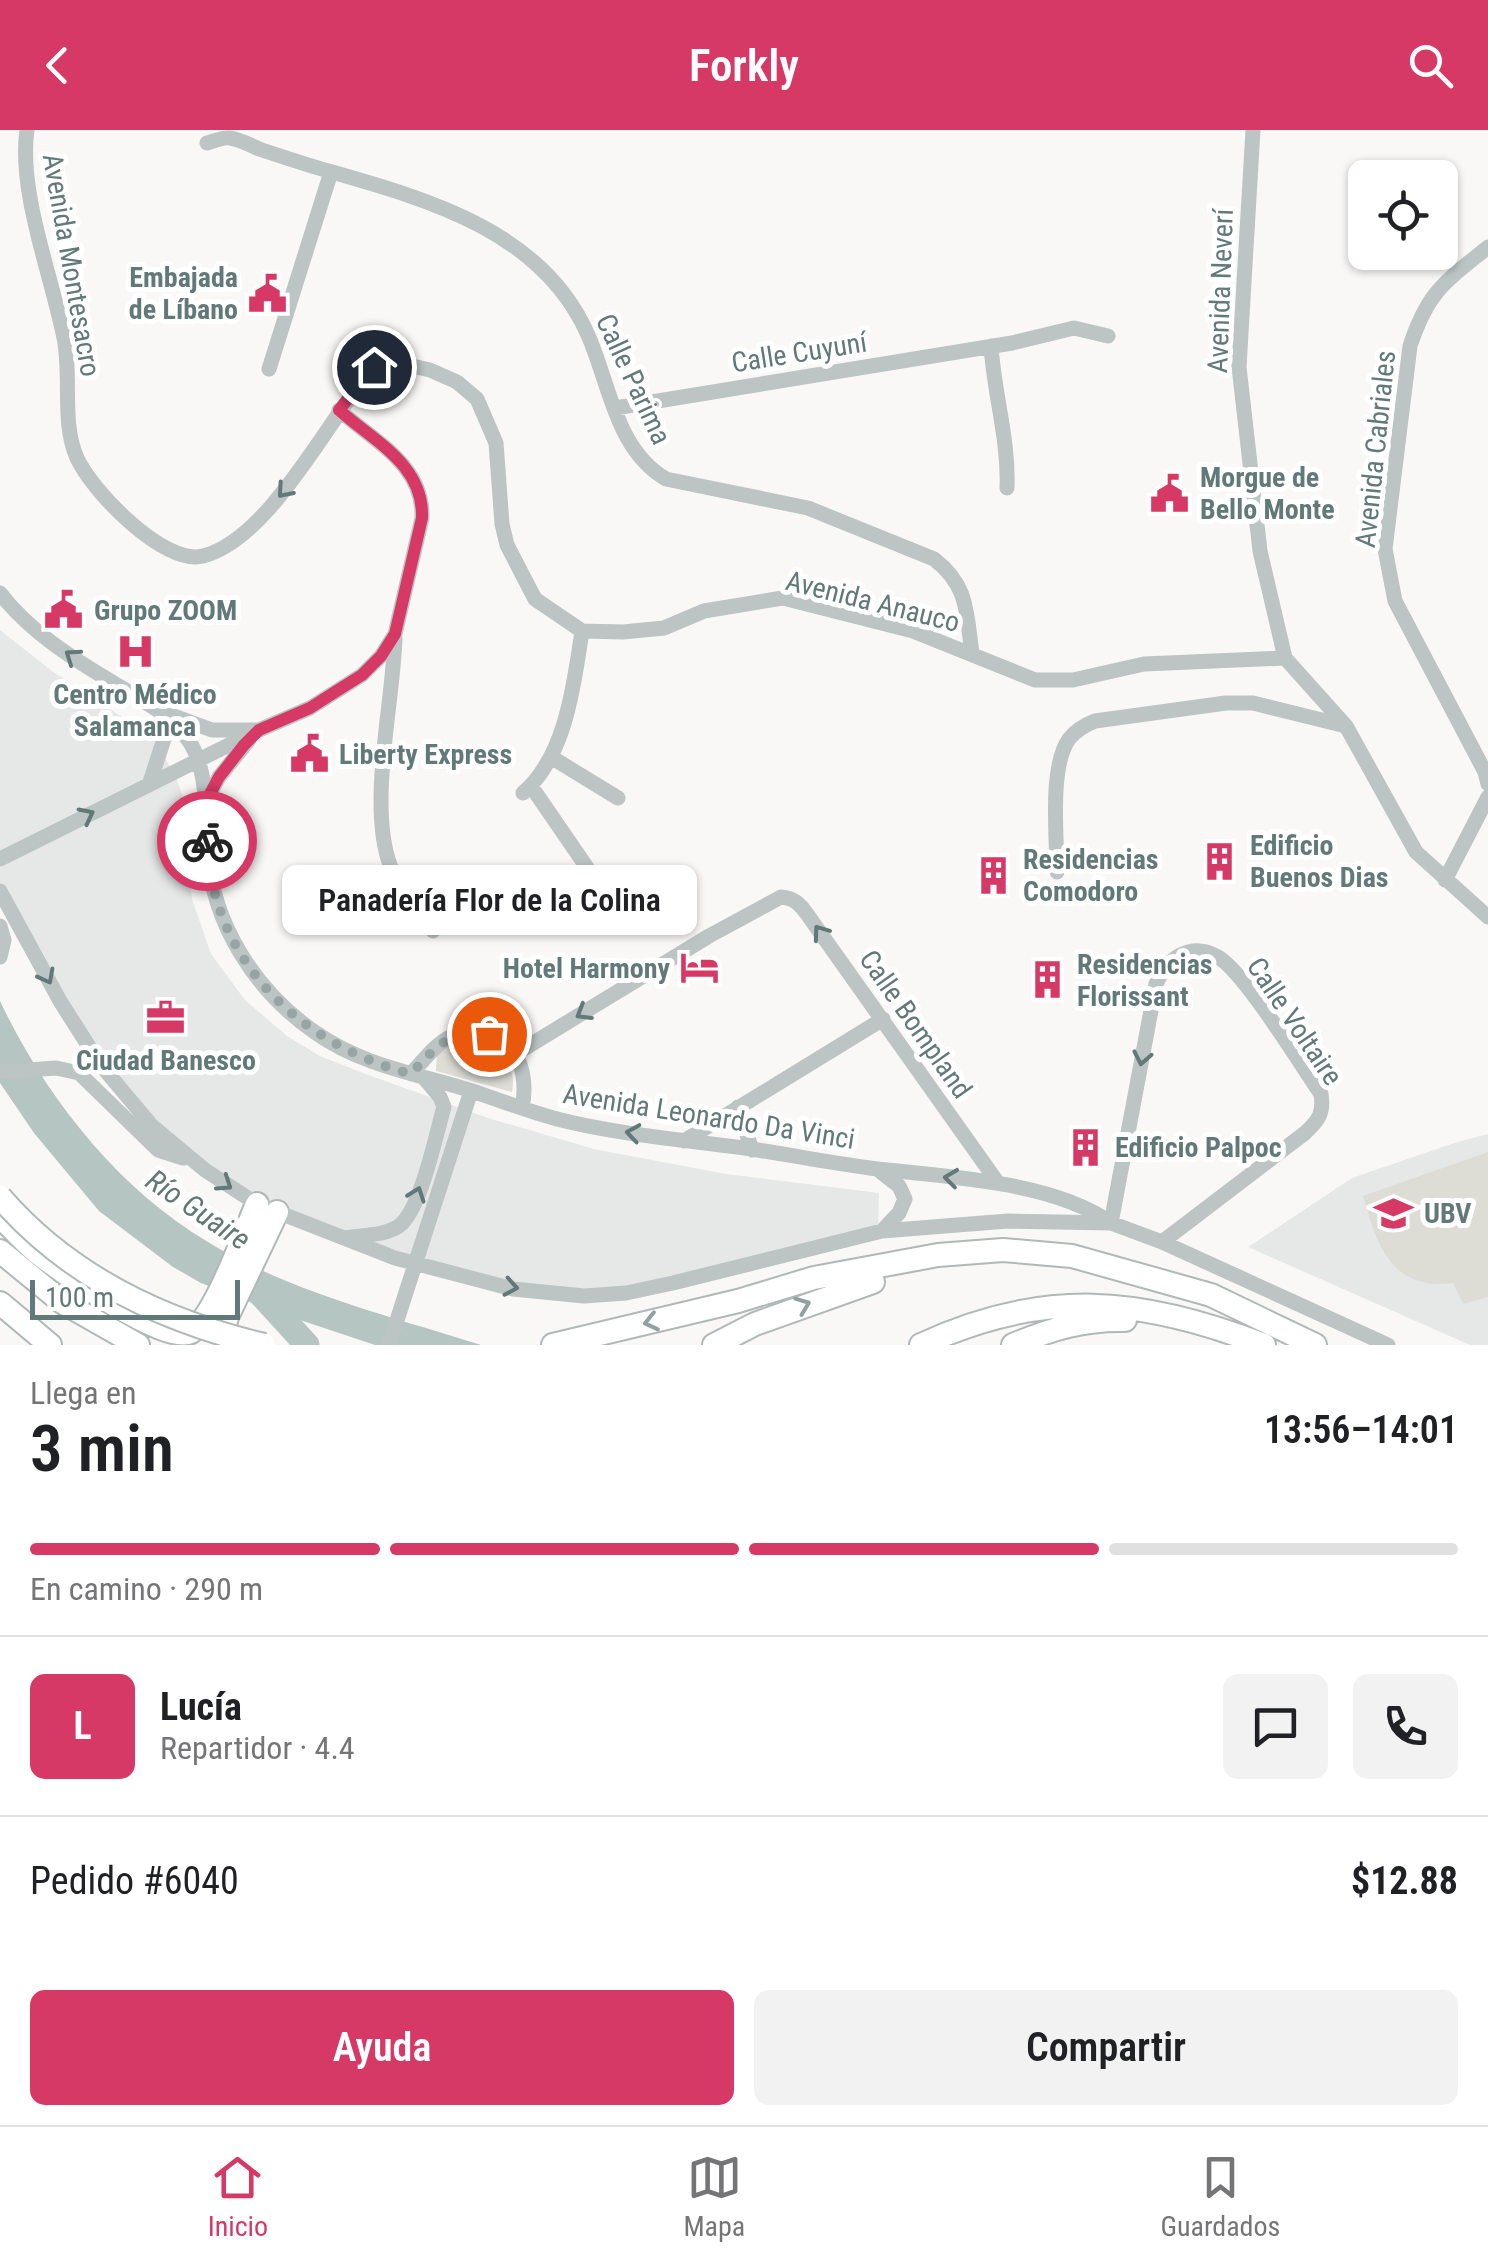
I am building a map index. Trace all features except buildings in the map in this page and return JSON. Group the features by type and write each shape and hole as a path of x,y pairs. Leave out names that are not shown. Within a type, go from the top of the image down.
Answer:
{"highway":[{"path":"0,1197 62,1257 110,1288 155,1311 264,1345"},
{"path":"0,1216 35,1250 114,1306 158,1330 188,1335 219,1332 265,1213"},
{"path":"553,1345 738,1302 814,1278 938,1254 1004,1250 1072,1256 1211,1295 1315,1345"},
{"path":"0,1251 62,1302 138,1345"},
{"path":"714,1345 755,1324 852,1286 947,1264 1049,1261 1146,1282 1223,1311 1285,1345"},
{"path":"0,1303 50,1345"},
{"path":"921,1345 961,1326 1000,1316 1094,1303 1198,1322 1264,1345"},
{"path":"1013,1345 1093,1319 1154,1324 1234,1345"},
{"path":"101,1326 158,1345"}],"street":[{"name":"Avenida Montesacro","path":"27,130 28,174 65,342 72,445 79,464 141,534 189,558 213,552 234,540 292,483 339,410"},
{"name":"Avenida Neverí","path":"1253,130 1239,367 1260,551 1285,658 1346,726 1416,852 1488,917"},
{"name":"Calle Parima","path":"207,143 228,138 398,192 468,219 520,249 552,280 586,330 639,459 666,479 808,508 934,559 952,573 964,593 972,653"},
{"path":"269,369 331,172"},
{"name":"Avenida Cabriales","path":"1488,246 1437,288 1419,319 1410,346 1385,549 1395,601 1488,784"},
{"name":"Calle Cuyuní","path":"615,408 991,346 1074,328 1108,336"},
{"path":"991,346 1008,459 1007,488"},
{"path":"433,931 392,869 384,844 382,794 395,634 423,499 416,480 400,462 339,410 374,367 399,363 430,370 457,382 476,399 496,443 502,524 508,546 535,599 582,631 576,673 551,756 527,789 588,870"},
{"path":"0,594 15,612 58,646 161,710 212,730 259,730"},
{"name":"Avenida Anauco","path":"582,631 664,628 704,611 783,598 912,631 1035,680 1073,680 1144,664 1285,658"},
{"path":"0,859 310,708 362,675 395,634"},
{"path":"1057,872 1058,772 1068,740 1080,727 1095,721 1226,703 1253,703 1346,726"},
{"path":"161,710 192,744 198,761"},
{"path":"148,785 164,739 161,710"},
{"path":"204,805 219,777 259,730"},
{"path":"551,756 618,798"},
{"name":"Avenida Leonardo Da Vinci","path":"198,761 210,876 216,903 240,954 287,1010 314,1032 360,1058 522,1108 595,1126 868,1168 998,1183 1075,1204 1111,1223"},
{"path":"1445,880 1488,797"},
{"path":"0,891 60,1001 100,1064 152,1126 265,1213 416,1264 514,1289 598,1294 673,1283 882,1231 1008,1221 1111,1223 1162,1242 1388,1345"},
{"name":"Calle Bompland","path":"517,1053 709,936 781,897 790,898 800,904 998,1183"},
{"path":"0,926 4,940 0,957"},
{"name":"Calle Voltaire","path":"1111,1223 1156,984 1164,967 1175,957 1194,950 1213,954 1238,977 1322,1094 1323,1108 1321,1116 1305,1133 1162,1242"},
{"path":"684,1141 883,1019"},
{"path":"340,1238 395,1228 407,1218 444,1107 440,1096 418,1076 448,1038 472,1031 500,1038 517,1053 526,1087 522,1108"},
{"path":"0,1072 56,1068 79,1073 158,1150 194,1162"},
{"path":"390,1345 471,1091"},
{"path":"738,1107 752,1150"},
{"path":"868,1168 891,1177 905,1199 900,1213 882,1231"}],"shaded area":[{"path":"0,630 156,743 183,797 192,899 211,954 245,1000 287,1036 320,1056 363,1073 488,1118 594,1149 726,1174 879,1193 878,1233 622,1294 482,1278 285,1214 199,1168 90,1057 59,1014 0,898"},
{"name":"Río Guaire","path":"0,1001 39,1071 87,1137 143,1195 175,1220 240,1260 306,1289 481,1345 375,1345 276,1312 201,1283 173,1267 99,1211 34,1133 0,1083"},
{"path":"460,1039 491,1049 506,1061 513,1080 512,1092 436,1071 437,1053"},
{"name":"UBV","path":"1488,1134 1488,1345 1470,1345 1248,1247 1352,1178"},
{"path":"1488,1152 1488,1297 1463,1304 1453,1283 1415,1280 1390,1261 1374,1231 1363,1196"}],"waterway":[{"path":"253,1286 307,1345"}],"way so far":[{"path":"207,841 216,903 240,954 287,1010 314,1032 360,1058 411,1074 448,1038 472,1031 489,1034"}],"place":[{"name":"Embajada de Líbano","path":"268,293"},
{"name":"Morgue de Bello Monte","path":"1170,493"},
{"name":"Grupo ZOOM","path":"64,610"},
{"name":"Centro Médico Salamanca","path":"135,652"},
{"name":"Liberty Express","path":"309,754"},
{"name":"Edificio Buenos Dias","path":"1220,861"},
{"name":"Residencias Comodoro","path":"993,875"},
{"name":"Hotel Harmony","path":"700,968"},
{"name":"Residencias Florissant","path":"1047,980"},
{"name":"Ciudad Banesco","path":"166,1017"},
{"name":"Panadería Flor de la Colina","path":"489,1034"},
{"name":"Edificio Palpoc","path":"1085,1147"},
{"name":"UBV","path":"1394,1213"}],"route":[{"path":"207,841 204,805 219,777 244,745 259,730 310,708 362,675 395,634 416,548 423,499 416,480 400,462 339,410 374,367"}]}
